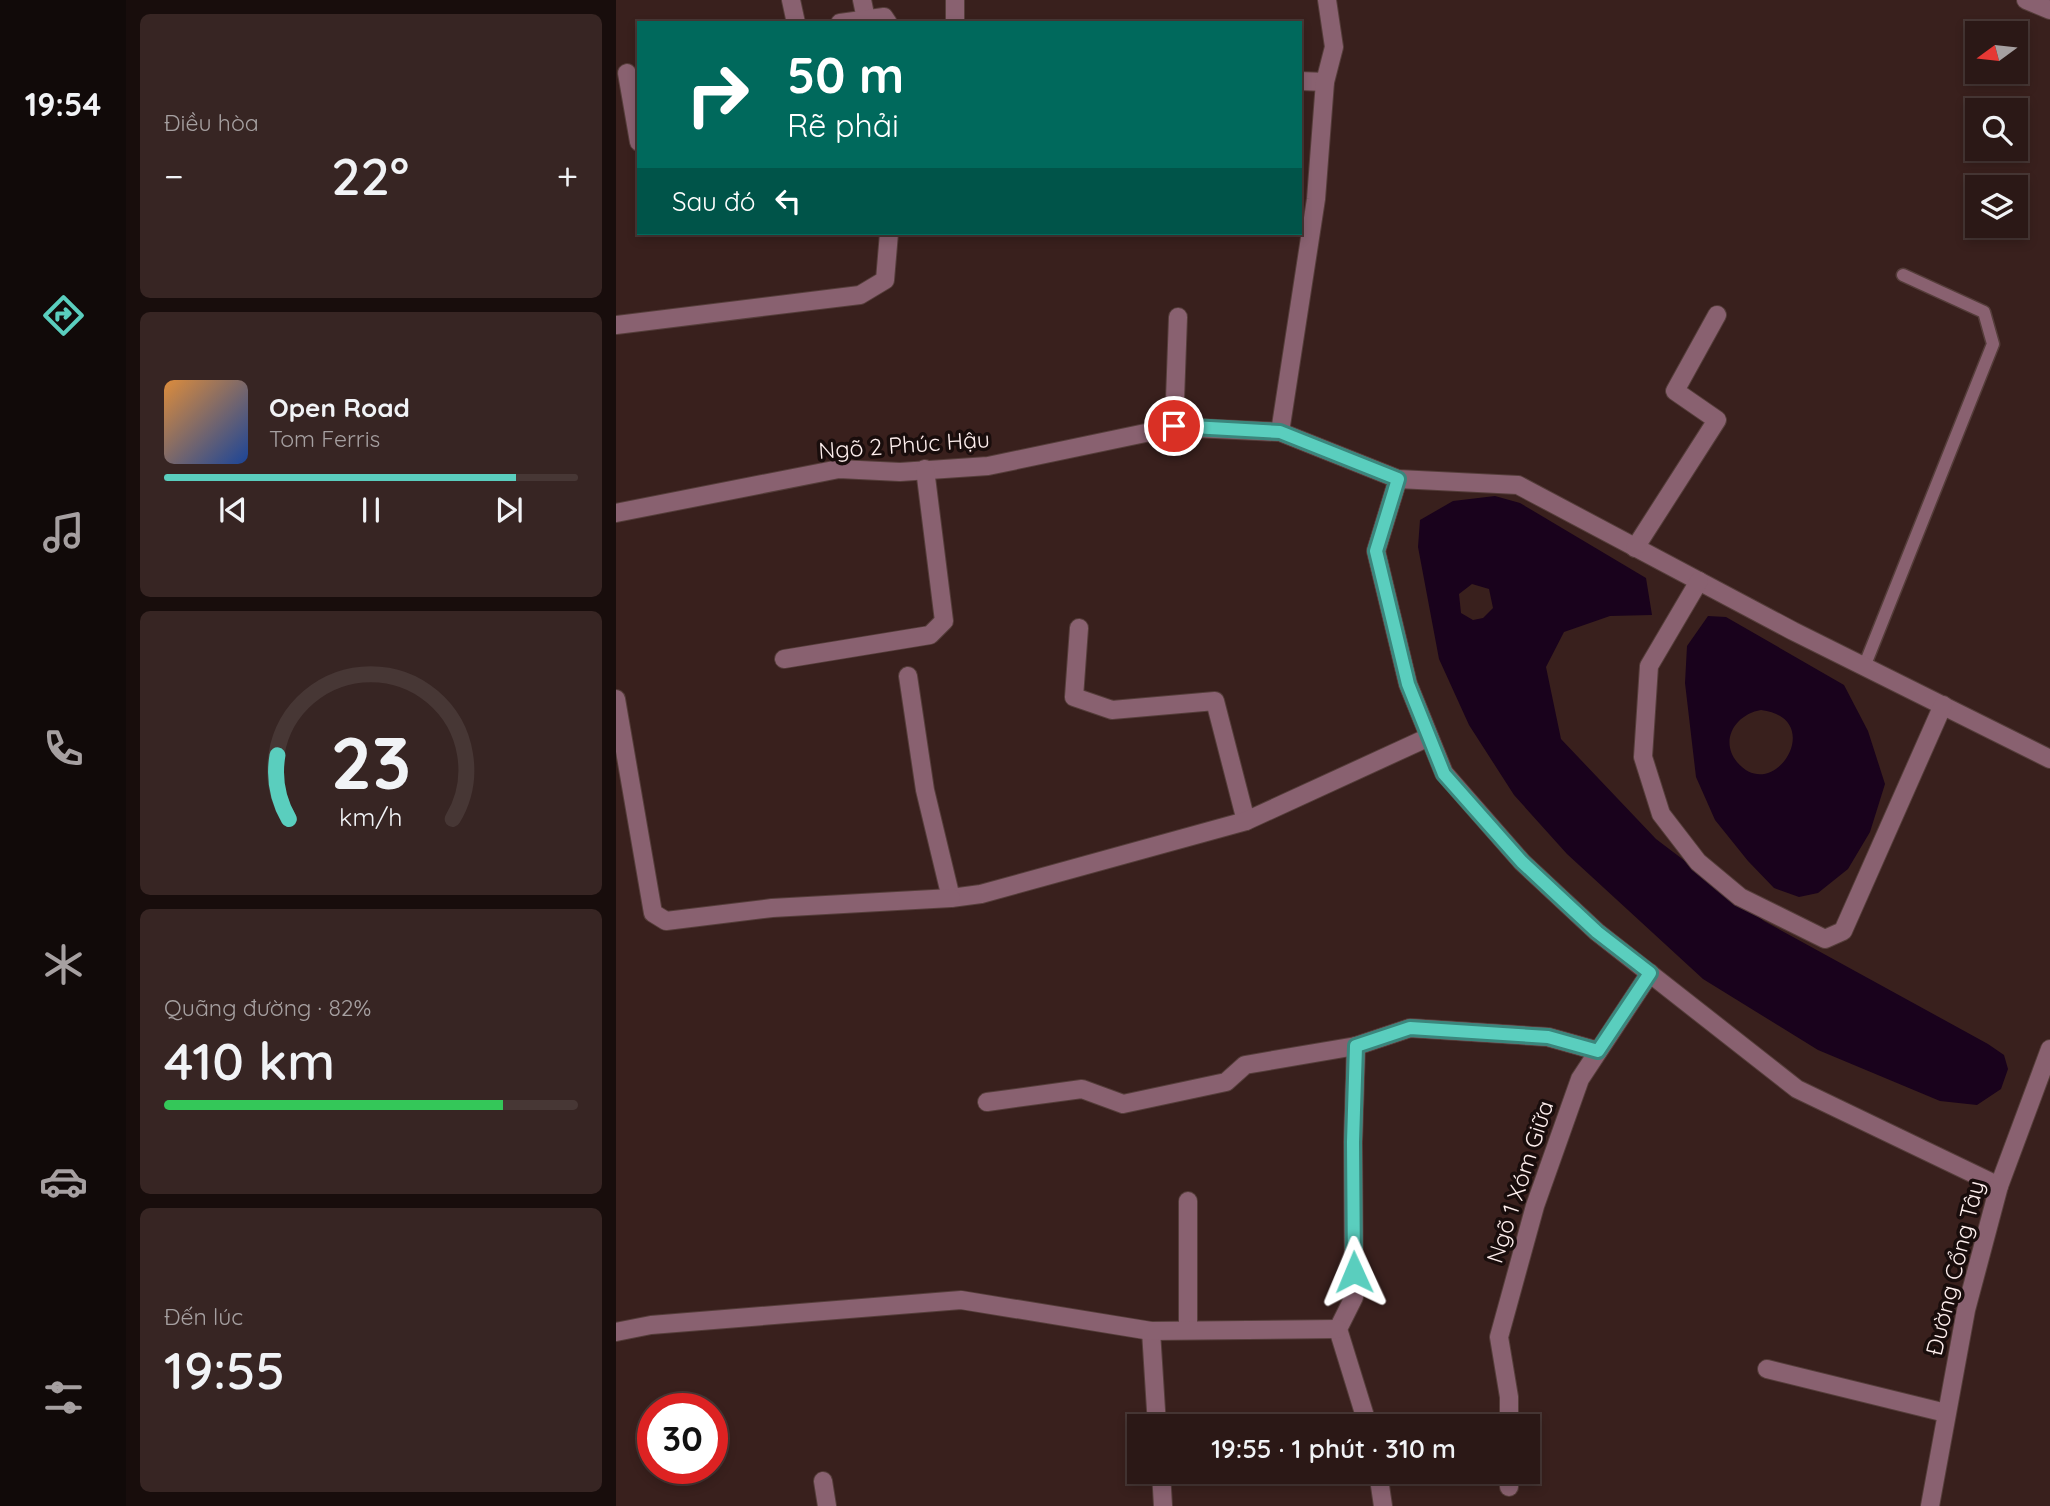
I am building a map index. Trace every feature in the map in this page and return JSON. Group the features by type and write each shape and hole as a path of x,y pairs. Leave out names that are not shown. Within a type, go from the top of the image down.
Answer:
{"street":[{"path":"791,0 796,21"},
{"path":"862,0 866,19"},
{"path":"955,0 955,21"},
{"path":"1280,432 1308,199 1325,82 1334,47 1327,0"},
{"path":"2026,0 2050,10"},
{"path":"853,21 884,17 887,21"},
{"path":"627,72 637,130"},
{"path":"1302,80 1325,82"},
{"path":"616,325 860,295 885,281 889,235"},
{"path":"1635,548 1717,420 1675,391 1717,315"},
{"path":"1174,426 1178,317"},
{"name":"Ngõ 2 Phúc Hậu","path":"616,513 839,470 900,472 988,466 1174,426 1280,432 1398,479 1518,485 1864,667 2050,759"},
{"path":"784,659 930,635 944,621 925,469"},
{"path":"1398,479 1376,551 1408,684 1444,774 1522,862 1597,932 1797,1089 1999,1186"},
{"path":"1699,581 1649,666 1643,757 1661,814 1698,862 1741,897 1825,939 1843,931 1943,705"},
{"path":"1079,628 1074,697 1112,710 1215,701 1246,821"},
{"path":"908,676 925,790 951,898"},
{"path":"616,699 653,913 666,921 772,908 981,894 1246,821 1429,737"},
{"name":"Ngõ 1 Xóm Giữa","path":"1509,1414 1509,1397 1499,1336 1539,1193 1580,1079 1650,973"},
{"path":"987,1102 1082,1089 1124,1104 1226,1082 1245,1065 1356,1046 1410,1028 1548,1037 1598,1051"},
{"path":"1356,1046 1353,1142 1354,1297 1338,1329 1364,1414"},
{"name":"Đường Cổng Tây","path":"1930,1506 1966,1310 1999,1186 2050,1049"},
{"path":"1188,1201 1188,1331"},
{"path":"616,1332 651,1325 961,1300 1151,1331 1338,1329"},
{"path":"1151,1331 1156,1414"},
{"path":"1768,1369 1947,1413"},
{"path":"823,1481 827,1506"},
{"path":"1162,1484 1163,1506"},
{"path":"1380,1484 1383,1506"}],"lane":[{"path":"1864,667 1993,344 1984,312 1903,275"}],"shaded area":[{"path":"1495,496 1520,503 1646,578 1652,615 1610,616 1564,632 1546,667 1561,739 1656,839 1764,921 2004,1055 2008,1069 2001,1089 1977,1105 1940,1101 1818,1050 1703,979 1567,854 1514,795 1469,725 1439,659 1418,547 1420,520 1453,501","holes":["1472,584 1489,589 1493,608 1483,618 1473,620 1461,613 1459,594"]},
{"path":"1708,616 1726,617 1844,685 1868,731 1885,784 1870,832 1848,869 1818,893 1799,897 1774,888 1715,820 1696,777 1685,683 1687,646","holes":["1761,710 1781,716 1791,728 1793,742 1788,756 1779,767 1766,774 1751,773 1737,762 1732,754 1730,737 1733,729 1752,712"]}],"route":[{"path":"1174,426 1280,432 1398,479 1376,551 1408,684 1444,774 1522,862 1597,932 1650,973 1598,1051 1548,1037 1410,1028 1356,1046 1353,1142 1354,1272"}]}
